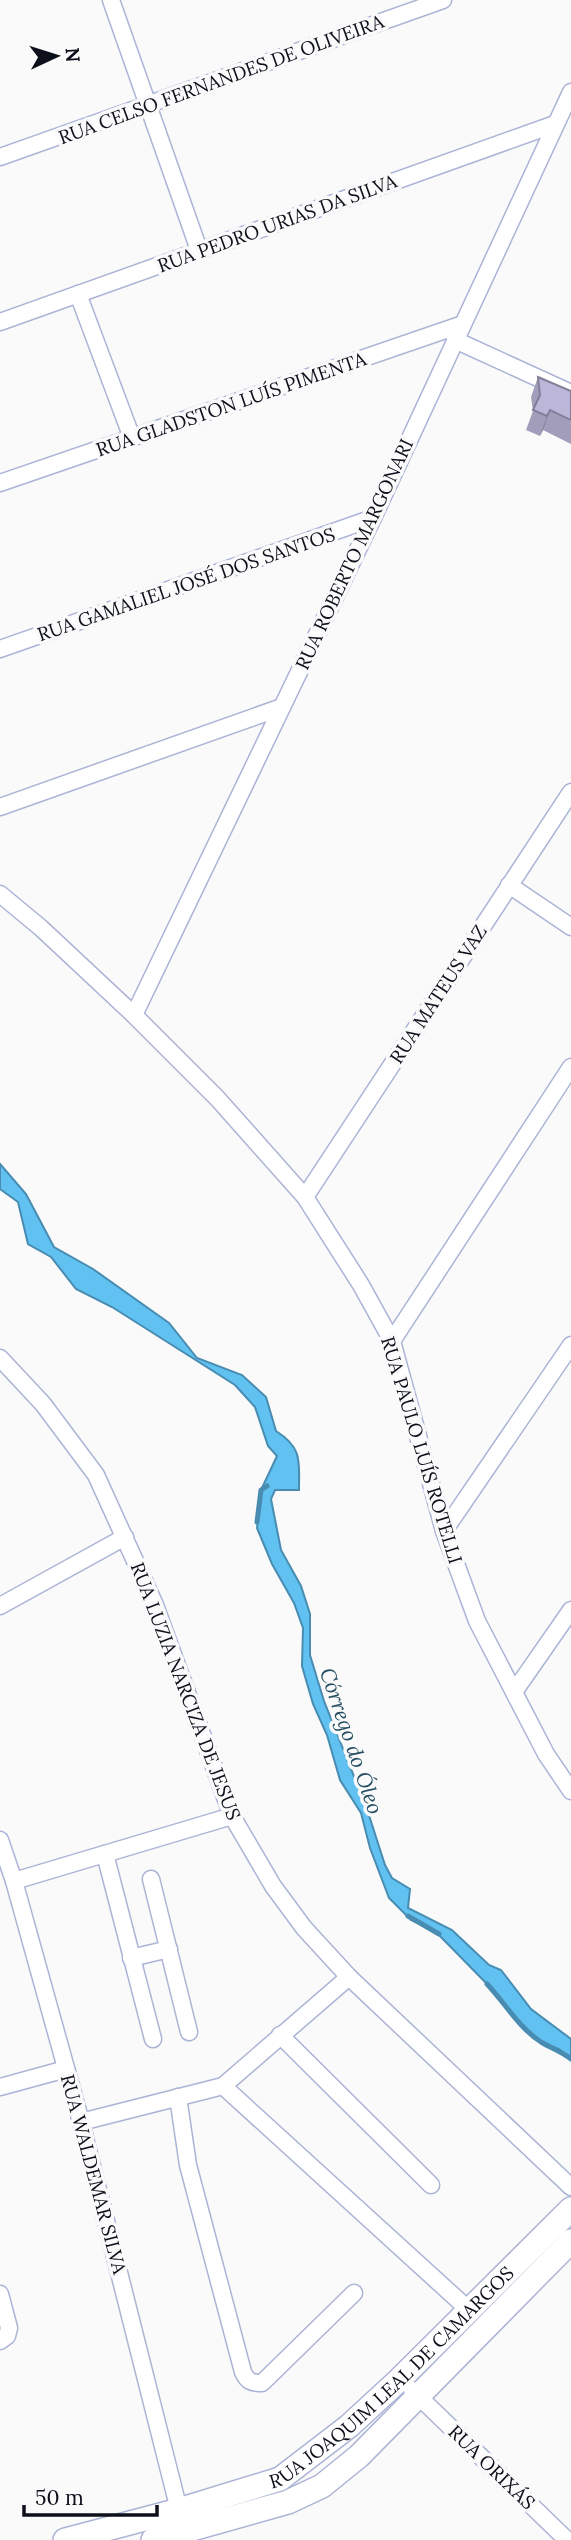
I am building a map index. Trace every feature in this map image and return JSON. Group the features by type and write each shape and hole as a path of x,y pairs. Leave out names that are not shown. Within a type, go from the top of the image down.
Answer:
{"street":[{"path":"111,0 198,250"},
{"name":"RUA CELSO FERNANDES DE OLIVEIRA","path":"0,157 443,0"},
{"name":"RUA ROBERTO MARGONARI","path":"134,1015 373,518 571,92"},
{"name":"RUA PEDRO URIAS DA SILVA","path":"0,322 555,124"},
{"path":"78,294 132,438"},
{"name":"RUA GLADSTON LUÍS PIMENTA","path":"0,483 463,324"},
{"path":"455,340 571,393"},
{"name":"RUA GAMALIEL JOSÉ DOS SANTOS","path":"0,649 373,518"},
{"path":"0,807 282,708"},
{"name":"RUA MATEUS VAZ","path":"305,1197 571,792"},
{"path":"509,885 571,928"},
{"name":"RUA PAULO LUÍS ROTELLI","path":"0,894 41,928 134,1015 217,1098 305,1197 391,1341 444,1531 477,1621 546,1754 571,1791"},
{"path":"391,1341 571,1067"},
{"path":"444,1531 571,1345"},
{"name":"RUA LUZIA NARCIZA DE JESUS","path":"0,1358 43,1404 96,1475 155,1605 232,1816 272,1886 304,1928 349,1977 571,2187"},
{"path":"0,1606 125,1537"},
{"path":"514,1692 571,1610"},
{"path":"14,1881 232,1816"},
{"name":"RUA WALDEMAR SILVA","path":"0,1840 14,1881 81,2122 179,2510"},
{"path":"105,1854 153,2039"},
{"path":"151,1879 189,2032"},
{"path":"131,1958 169,1949"},
{"path":"81,2122 223,2085 349,1977"},
{"path":"280,2035 431,2185"},
{"path":"0,2087 66,2069"},
{"path":"223,2085 469,2310"},
{"path":"178,2096 188,2165 247,2380 262,2383 354,2293"},
{"name":"RUA JOAQUIM LEAL DE CAMARGOS","path":"153,2540 288,2502 321,2486 359,2456 408,2387 469,2310 571,2208"},
{"name":"RUA JOAQUIM LEAL DE CAMARGOS","path":"65,2540 179,2510 280,2479 349,2426 408,2387 571,2241"},
{"path":"0,2294 9,2328 7,2336 0,2341"},
{"name":"RUA ORIXÁS","path":"408,2387 567,2540"}],"water":[{"path":"0,1164 26,1194 54,1247 93,1269 169,1323 197,1358 242,1375 266,1397 276,1431 291,1443 299,1464 299,1490 275,1490 271,1499 281,1550 301,1586 310,1614 310,1655 324,1701 367,1809 385,1865 392,1878 410,1889 408,1908 452,1930 489,1965 501,1970 531,2009 571,2039 571,2059 559,2049 541,2042 511,2014 491,1988 435,1931 411,1920 389,1898 370,1848 361,1813 340,1780 327,1735 313,1704 302,1666 303,1628 294,1603 272,1564 257,1528 261,1490 277,1456 268,1446 255,1407 235,1385 112,1307 76,1289 51,1257 28,1244 18,1202 0,1189"}],"building":[{"path":"538,377 571,391 571,420 550,410 547,416 533,410 540,395"}],"waterway":[{"name":"Córrego do Óleo","path":"257,1522 261,1490 267,1486"},
{"name":"Córrego do Óleo","path":"408,1916 439,1934"},
{"name":"Córrego do Óleo","path":"487,1984 533,2036 571,2059"}]}
